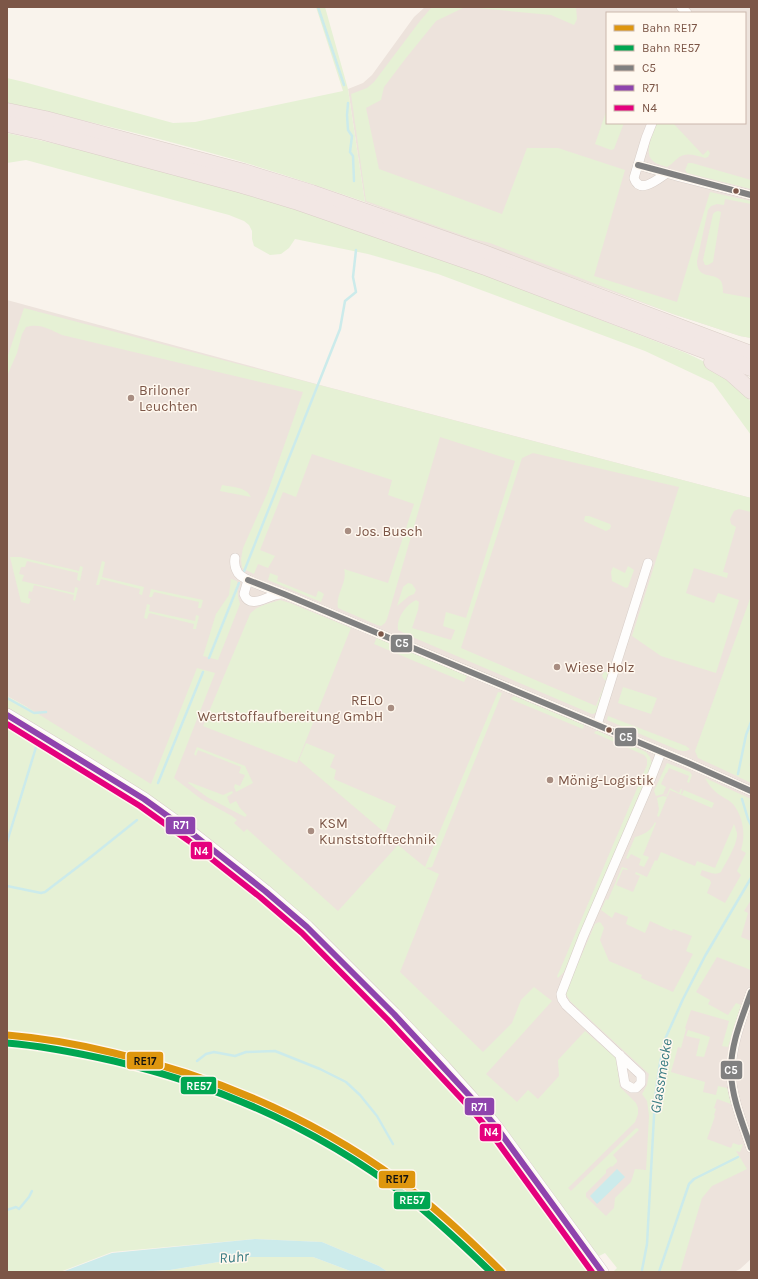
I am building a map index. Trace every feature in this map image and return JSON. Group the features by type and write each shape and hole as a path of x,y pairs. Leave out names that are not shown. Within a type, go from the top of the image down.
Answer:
{"highway":[{"path":"7,111 45,119 236,170 303,197 481,252 643,319 751,368"},
{"path":"7,124 44,132 219,179 303,197"},
{"path":"643,319 751,344"},
{"path":"643,319 751,354"},
{"path":"643,319 724,368 737,377 751,391"}],"main road":[{"path":"7,715 83,760 144,799 240,871 307,928 399,1019 478,1105 602,1272"}],"street":[{"path":"652,124 634,178 635,182 642,186 650,184 667,173"},
{"path":"638,165 751,195"},
{"path":"235,558 234,563 238,574 248,580 597,725 751,791"},
{"path":"597,725 648,563"},
{"path":"248,580 244,594 246,599 250,601 257,602 272,596 284,594"},
{"path":"620,1055 566,1005 561,994 583,937 646,791 661,752"},
{"path":"751,992 736,1040 731,1073 737,1106 751,1148"}],"shaded area":[{"path":"425,7 751,7 751,338 740,336 673,314 365,202 348,89 363,83 372,75 414,17"},
{"path":"7,300 320,385 751,498 751,1259 740,1269 734,1272 641,1272 600,1226 27,707 7,696"}],"green space":[{"path":"316,7 325,7 348,89 365,202 236,160 122,130 7,103 7,78 173,123 195,122 343,91"},
{"path":"432,7 465,7 436,21 384,87 381,100 366,108 379,169 502,214 527,148 558,148 625,170 594,276 677,302 710,192 751,201 751,204 725,199 724,205 717,204 711,206 708,210 697,261 698,267 702,273 713,276 721,281 723,293 751,298 751,338 740,336 673,314 490,243 470,238 366,201 351,94 367,88 374,82"},
{"path":"467,7 576,7 577,19 574,25 551,15"},
{"path":"606,112 606,124 624,124 614,149 611,150 595,144"},
{"path":"657,124 674,124 703,155 708,150 710,153 708,157 705,158 683,155 667,167 655,162 650,156 649,147"},
{"path":"7,133 172,173 291,208 482,273 686,353 704,361 731,378 745,393 751,404 751,435 713,383 645,351 438,274 368,254 295,239 289,248 281,254 270,255 254,246 252,231 249,225 244,221 229,215 26,160 7,163"},
{"path":"688,163 751,180 751,189 687,173 685,170"},
{"path":"718,211 721,212 713,262 705,265 703,260 713,214"},
{"path":"24,308 751,498 751,512 739,509 734,511 730,519 731,524 736,527 723,572 728,573 727,578 694,568 686,593 714,603 718,593 739,600 716,673 661,656 632,636 679,487 533,453 522,458 461,648 596,706 606,681 602,675 604,672 607,672 609,674 596,713 592,714 398,630 402,612 416,600 419,602 418,610 412,628 451,640 455,630 443,626 446,612 466,618 515,461 440,437 387,619 381,626 377,625 338,608 338,598 344,579 344,569 388,583 414,504 388,495 392,480 312,454 296,497 283,492 260,550 275,556 268,568 258,564 254,574 242,568 241,559 243,548 267,494 303,392 62,335 40,326 26,327 7,376 7,358"},
{"path":"222,485 242,489 251,497 220,491"},
{"path":"585,516 589,516 610,524 610,529 606,531 584,521"},
{"path":"10,557 20,557 79,571 80,566 83,567 80,581 77,580 78,573 27,561 25,567 21,567 19,574 24,575 22,581 74,593 75,587 78,588 75,601 73,600 74,595 34,585 32,592 29,591 28,598 31,599 29,604 21,602"},
{"path":"102,561 105,562 102,577 144,587 142,595 139,594 140,589 101,579 99,585 96,585"},
{"path":"628,566 634,570 628,587 626,588 612,581 611,572 613,567 625,573"},
{"path":"270,573 278,576 277,581 316,597 318,591 321,592 324,594 321,602 268,580"},
{"path":"231,579 237,581 240,604 218,660 203,656 216,614 229,595"},
{"path":"408,583 412,584 416,590 414,594 409,596 397,606 403,587"},
{"path":"151,589 203,600 201,608 198,608 199,602 154,592 152,597 149,597"},
{"path":"751,596 751,760 749,766 751,763 751,783 698,758 695,751"},
{"path":"280,600 351,628 297,763 203,726 250,614 259,607"},
{"path":"147,604 150,605 149,611 195,621 196,615 199,616 196,629 193,629 194,624 149,613 147,619 144,618"},
{"path":"377,637 467,676 464,682 374,644"},
{"path":"197,668 215,673 174,778 201,799 237,820 234,823 244,832 247,829 338,911 398,845 425,867 498,692 502,693 432,867 426,868 439,874 400,972 483,1052 512,1023 521,1000 534,987 552,1001 486,1074 517,1102 528,1090 538,1099 559,1076 558,1060 585,1031 616,1058 620,1087 636,1103 638,1114 635,1122 568,1188 571,1191 637,1128 639,1130 613,1155 617,1162 606,1170 606,1173 586,1193 586,1197 606,1216 614,1208 615,1198 631,1182 635,1169 646,1170 649,1116 647,1101 642,1094 647,1085 649,1074 570,1001 566,991 595,924 599,922 604,928 600,940 609,961 642,975 641,978 673,992 693,954 686,951 692,936 673,929 672,931 650,921 645,933 626,924 628,917 615,912 612,918 601,910 606,899 608,900 622,867 628,869 623,869 616,885 633,892 640,876 635,874 636,872 647,877 655,860 657,861 661,852 695,866 697,861 715,868 734,824 737,833 736,842 721,872 714,874 702,870 700,875 710,880 711,883 707,893 725,903 741,875 737,871 746,853 741,850 743,844 743,826 739,814 733,804 715,791 705,778 751,799 751,900 744,911 748,913 741,937 751,941 751,970 717,957 696,992 710,1000 708,1004 728,1015 736,1003 741,1005 728,1047 722,1046 729,1021 691,1010 685,1028 681,1048 678,1047 671,1072 705,1082 703,1092 716,1095 718,1086 727,1088 731,1104 717,1099 714,1108 716,1109 715,1116 707,1139 731,1148 733,1143 739,1145 743,1144 740,1152 736,1151 747,1169 712,1186 702,1198 680,1272 613,1272 617,1268 605,1253 599,1256 583,1241 514,1146 293,909 7,710 7,696 151,784"},
{"path":"623,687 657,698 651,714 618,703"},
{"path":"514,696 584,725 583,729 510,699"},
{"path":"608,716 686,746 690,749 686,751 678,750 607,720"},
{"path":"7,720 109,782 198,845 297,923 423,1050 468,1102 510,1156 548,1210 595,1272 388,1272 379,1266 322,1242 255,1239 112,1252 60,1272 7,1272"},
{"path":"596,731 646,752 650,757 652,764 564,972 558,978 557,976 647,765 647,759 644,755 594,733"},
{"path":"306,743 335,755 330,767 336,770 334,779 396,806 385,833 299,760"},
{"path":"197,747 245,766 253,783 236,792 234,787 235,784 240,786 245,775 239,773 241,767 198,750 196,756 194,754"},
{"path":"667,763 690,772 692,775 689,783 687,782 689,776 669,768 661,784 666,787 663,794 656,796 654,791"},
{"path":"189,782 223,795 232,791 233,793 227,797 230,804 236,801 247,815 245,817 207,797 188,783"},
{"path":"670,788 679,793 682,789 681,794 684,790 714,803 712,808 670,790 668,796 663,794 667,795"},
{"path":"663,796 667,797 659,817 657,816 659,809 657,798"},
{"path":"655,822 656,823 643,855 649,857 644,867 639,865 641,859 631,854 628,859 626,858 635,837 646,832"},
{"path":"688,1030 710,1037 704,1057 696,1056 700,1039 686,1036"},
{"path":"249,1257 313,1257 353,1272 141,1272 170,1270"}],"water":[{"path":"617,1169 625,1177 597,1204 590,1196"},
{"name":"Ruhr","path":"255,1239 322,1242 379,1266 388,1272 353,1272 313,1257 249,1257 170,1270 137,1272 62,1272 112,1253"}],"waterway":[{"path":"318,7 344,85"},
{"path":"348,103 348,130 352,136 350,152 353,156 354,181"},
{"path":"243,574 340,329 345,301 356,292 353,277 356,250"},
{"path":"209,658 239,583"},
{"path":"158,783 203,672"},
{"path":"7,698 34,713 46,712"},
{"name":"Glassmecke","path":"738,774 746,735 751,722"},
{"path":"7,842 37,744"},
{"name":"Glassmecke","path":"742,799 751,825"},
{"path":"7,886 41,893 45,892 137,820"},
{"name":"Glassmecke","path":"642,1270 647,1244 655,1098 660,1063 666,1037 705,956 751,878"},
{"path":"197,1061 206,1054 214,1052 235,1056 246,1052 275,1051 320,1069 346,1082 360,1095 377,1116 393,1144"},
{"path":"659,1272 689,1184 694,1179 738,1157"},
{"path":"7,1210 16,1207 19,1209 32,1191"}],"rail line":[{"name":"RE17","path":"7,1035 74,1044 154,1063 233,1090 272,1106 310,1125 381,1168 438,1212 502,1272"},
{"name":"RE57","path":"7,1043 74,1053 154,1071 232,1098 270,1114 306,1132 377,1175 410,1199 462,1244 491,1272"}],"transit line":[{"name":"C5","path":"638,165 751,195"},
{"name":"C5","path":"248,580 688,763 751,791"},
{"name":"R71","path":"7,715 144,799 194,835 265,891 307,927 394,1014 478,1105 497,1128 602,1272"},
{"name":"N4","path":"7,724 140,806 189,841 260,897 302,933 388,1020 472,1110 491,1133 592,1272"},
{"name":"C5","path":"751,992 740,1022 732,1052 731,1063 733,1092 741,1121 751,1148"}],"place":[{"name":"Briloner Leuchten","path":"131,398"},
{"name":"Jos. Busch","path":"348,531"},
{"name":"Wiese Holz","path":"557,667"},
{"name":"RELO Wertstoffaufbereitung GmbH","path":"391,708"},
{"name":"Mönig-Logistik","path":"550,780"},
{"name":"KSM Kunststofftechnik","path":"311,831"}]}
